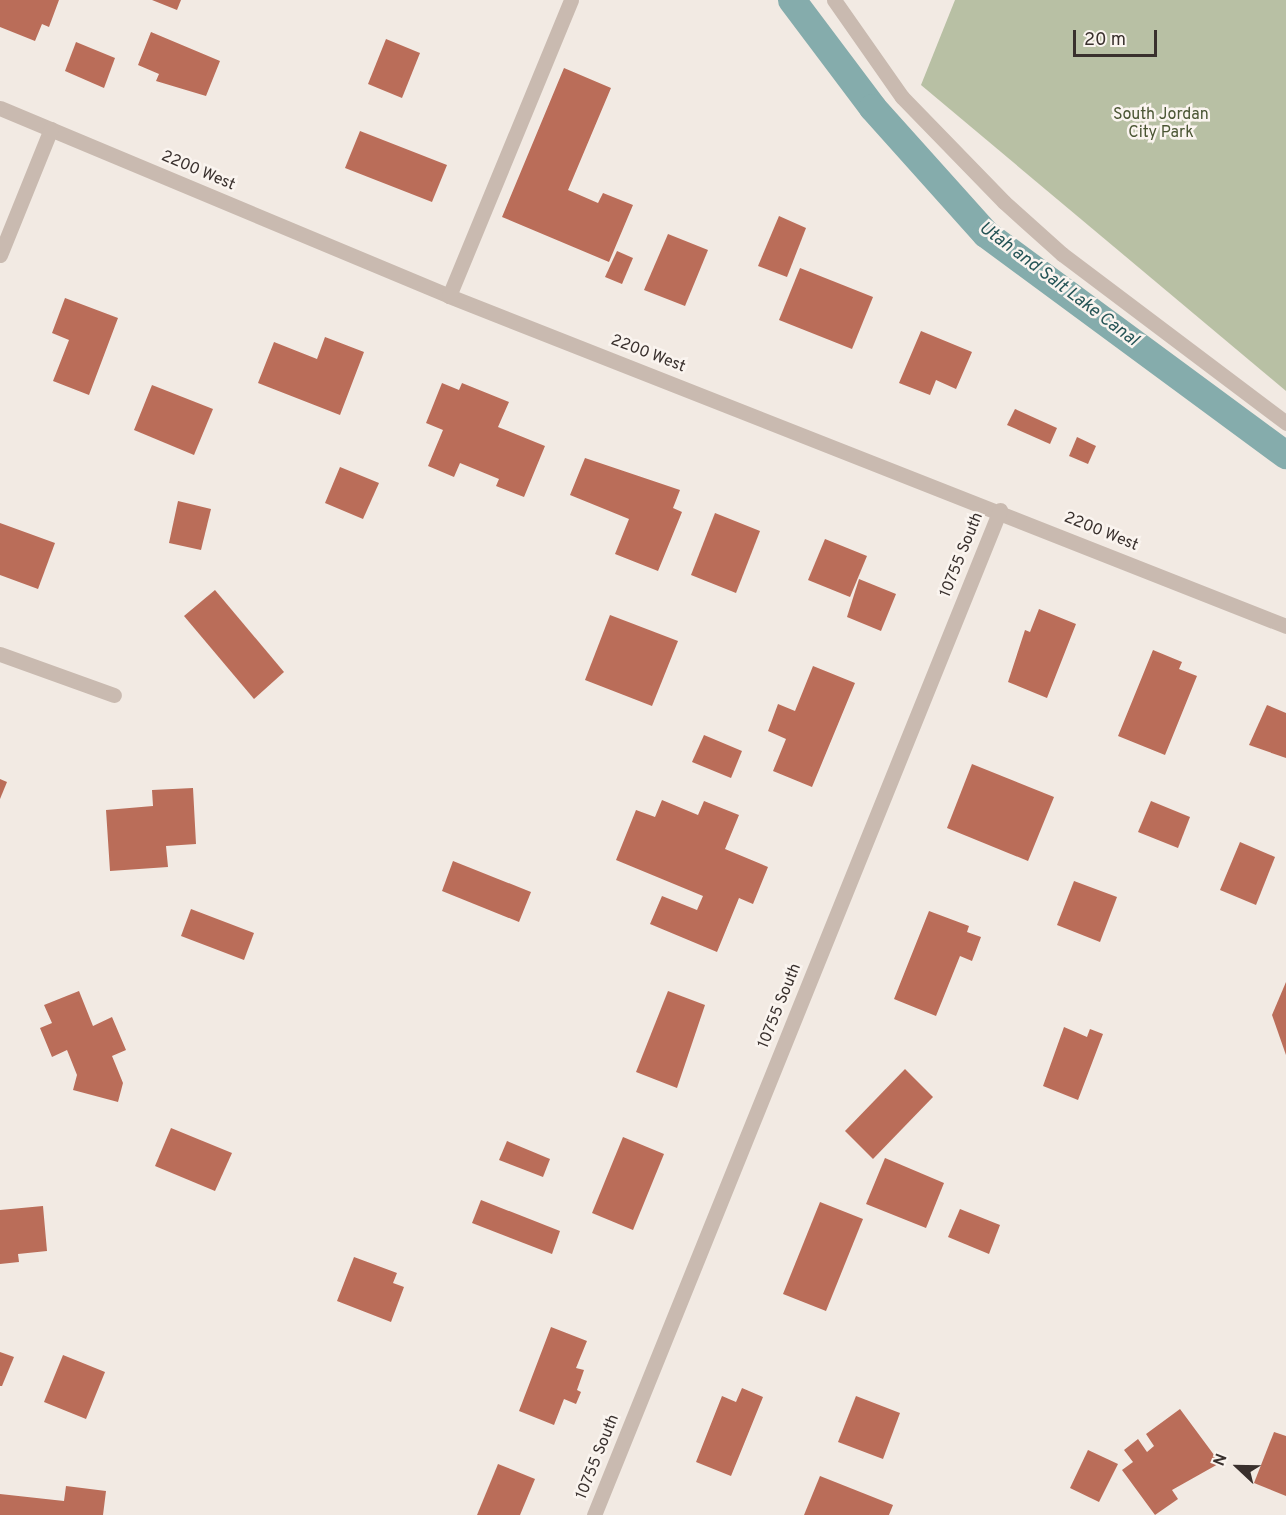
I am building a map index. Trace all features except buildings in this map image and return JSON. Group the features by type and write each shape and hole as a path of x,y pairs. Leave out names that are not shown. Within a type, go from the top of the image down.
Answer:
{"street":[{"path":"449,296 571,0"},
{"path":"834,0 902,96 1004,202 1062,254 1286,423"},
{"name":"2200 West","path":"0,108 449,296 1000,510 1286,626"},
{"path":"0,255 51,129"},
{"name":"10755 South","path":"594,1515 1000,510"},
{"path":"0,654 114,695"}],"green space":[{"name":"South Jordan City Park","path":"955,0 1286,0 1286,391 921,85"}],"waterway":[{"name":"Utah and Salt Lake Canal","path":"792,0 873,108 986,234 1286,455"}]}
